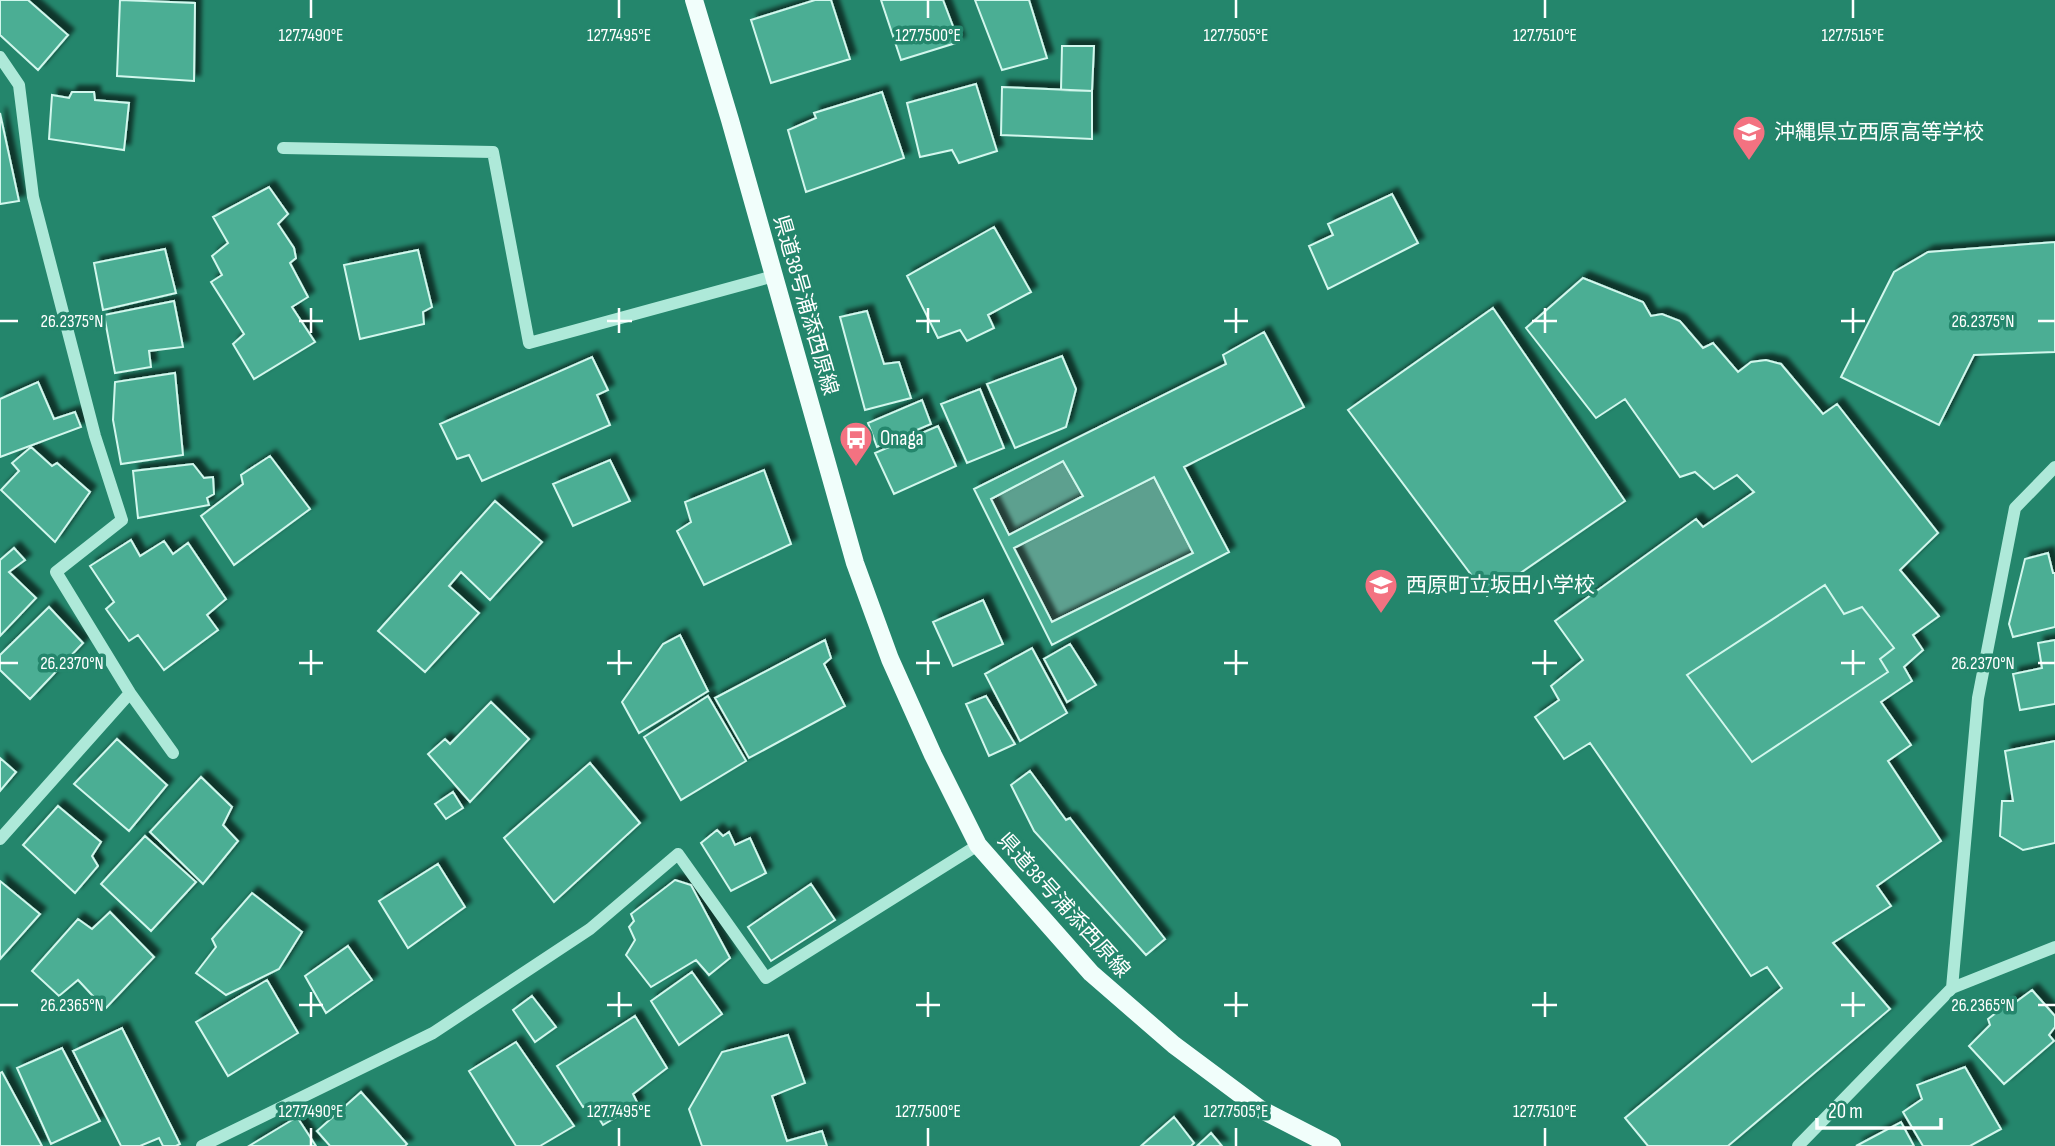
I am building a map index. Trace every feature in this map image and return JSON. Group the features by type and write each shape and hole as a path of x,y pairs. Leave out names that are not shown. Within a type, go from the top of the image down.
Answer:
{"main road":[{"name":"県道38号浦添西原線","path":"694,0 855,563 901,683 978,845 1091,973 1174,1045 1260,1109 1332,1146"}],"street":[{"path":"0,57 19,85 33,197 95,436 122,520 56,572 130,693 173,753"},
{"path":"283,148 493,152 529,343 774,276"},
{"path":"1952,988 1978,698 2015,508 2055,467"},
{"path":"0,839 130,693"},
{"path":"202,1146 433,1033 590,929 678,854 766,978 978,845"},
{"path":"1798,1146 1952,988 2055,947"}],"water":[{"path":"1063,461 1083,496 1009,535 991,499"},
{"path":"1154,477 1193,553 1052,622 1014,548"}],"building":[{"path":"0,0 28,0 68,35 38,70 0,35"},
{"path":"120,0 195,3 194,81 117,76"},
{"path":"815,0 831,0 850,59 771,83 751,20"},
{"path":"881,0 943,0 959,42 901,60"},
{"path":"975,0 1029,0 1047,58 1002,70"},
{"path":"1062,46 1094,46 1092,91 1061,90"},
{"path":"976,84 997,151 959,163 952,150 920,157 907,103"},
{"path":"1002,87 1092,91 1092,139 1001,135"},
{"path":"72,92 94,92 95,100 129,103 124,150 49,139 52,95 69,98"},
{"path":"882,92 904,158 806,192 788,130 816,118 814,113"},
{"path":"0,113 19,201 0,204"},
{"path":"269,187 288,214 278,224 294,248 296,258 290,263 308,297 292,307 315,342 254,379 233,344 244,334 211,282 222,275 212,256 228,243 213,217"},
{"path":"1392,194 1418,243 1328,289 1309,246 1333,235 1328,224"},
{"path":"994,227 1031,292 988,315 994,328 967,341 960,330 938,338 907,276"},
{"path":"2055,242 2055,352 1974,355 1939,425 1841,377 1894,272 1928,252"},
{"path":"165,249 176,293 103,310 94,263"},
{"path":"418,250 432,307 423,312 424,324 360,339 344,265"},
{"path":"1583,278 1643,302 1651,316 1662,314 1680,321 1703,348 1713,343 1738,372 1751,362 1766,360 1781,364 1823,414 1837,404 1938,533 1900,570 1939,616 1913,635 1923,650 1904,667 1912,681 1881,702 1911,745 1888,761 1941,841 1877,886 1891,906 1833,943 1890,1009 1728,1146 1648,1146 1625,1118 1782,988 1767,967 1751,976 1590,743 1564,759 1535,717 1559,700 1551,686 1583,660 1555,621 1696,519 1703,527 1754,492 1737,475 1714,489 1695,472 1680,477 1625,399 1596,418 1526,328","holes":["1825,585 1844,614 1862,607 1894,648 1880,659 1888,672 1752,762 1687,675"]},
{"path":"174,301 183,347 149,351 151,367 115,373 104,315"},
{"path":"1493,308 1625,501 1487,596 1348,410"},
{"path":"867,311 884,364 899,362 911,398 865,410 840,317"},
{"path":"1264,332 1304,407 1184,467 1229,552 1052,645 974,489 1226,364 1223,355","holes":["1063,461 1083,496 1009,535 991,499","1154,477 1193,553 1052,622 1014,548"]},
{"path":"1062,356 1076,389 1066,427 1015,448 987,384"},
{"path":"592,357 608,390 597,395 610,425 482,481 469,455 457,459 440,424"},
{"path":"175,373 183,455 121,464 113,420 115,382"},
{"path":"38,382 54,419 75,412 81,427 0,457 0,399"},
{"path":"980,389 1004,448 967,463 941,404"},
{"path":"922,400 931,424 877,447 868,423"},
{"path":"938,426 956,466 894,494 875,453"},
{"path":"31,447 52,466 57,463 90,492 55,542 1,490 19,471 12,463"},
{"path":"270,456 310,509 234,565 201,516 243,484 241,475"},
{"path":"610,460 630,501 573,526 553,484"},
{"path":"193,464 204,478 213,477 214,494 207,498 209,505 138,518 133,471"},
{"path":"764,470 791,544 704,585 677,531 691,522 685,502"},
{"path":"495,501 542,542 490,600 461,572 449,586 479,613 425,672 378,631"},
{"path":"131,540 140,556 164,541 173,554 188,543 226,599 207,615 218,630 164,670 138,635 129,641 106,609 114,602 90,566"},
{"path":"14,548 25,560 9,572 36,598 0,636 0,560"},
{"path":"2048,553 2055,573 2055,627 2013,637 2009,624 2025,559"},
{"path":"1825,585 1844,614 1862,607 1894,648 1880,659 1888,672 1752,762 1687,675"},
{"path":"983,600 1003,644 953,666 933,622"},
{"path":"49,607 83,643 30,699 0,670 0,655"},
{"path":"680,635 708,691 639,733 622,702 663,644"},
{"path":"825,640 831,658 824,664 845,706 749,758 715,698"},
{"path":"2055,640 2055,704 2020,710 2013,674 2042,668 2038,643"},
{"path":"1070,644 1096,685 1067,702 1044,659"},
{"path":"1032,648 1067,713 1020,741 985,674"},
{"path":"708,696 746,761 681,800 644,737"},
{"path":"986,696 1015,744 989,756 966,704"},
{"path":"491,702 529,739 470,802 428,754 445,739 450,744"},
{"path":"117,739 167,785 129,831 74,784"},
{"path":"2055,741 2055,843 2023,850 2000,836 2002,801 2013,801 2005,751"},
{"path":"0,758 16,772 0,791"},
{"path":"590,763 640,823 554,902 504,838"},
{"path":"1030,771 1066,820 1070,818 1165,939 1146,955 1034,831 1011,785"},
{"path":"201,777 232,807 223,825 238,841 203,884 150,832"},
{"path":"453,792 463,808 446,819 435,804"},
{"path":"58,806 101,842 92,856 98,866 75,893 23,845"},
{"path":"717,830 723,836 729,832 735,845 750,838 766,873 731,891 701,843"},
{"path":"145,836 196,882 151,931 101,884"},
{"path":"438,864 465,907 408,948 379,901"},
{"path":"675,880 691,885 730,958 709,975 696,960 651,987 626,955 635,940 629,927 634,921 631,914"},
{"path":"0,881 40,914 0,959"},
{"path":"811,884 835,920 771,961 748,927"},
{"path":"252,893 302,932 279,969 226,995 196,973 216,947 212,939"},
{"path":"110,912 154,957 105,1009 78,980 59,996 32,971 78,919 92,929"},
{"path":"348,946 372,980 326,1013 305,976"},
{"path":"692,972 722,1014 679,1045 651,1001"},
{"path":"267,980 298,1033 228,1076 196,1022"},
{"path":"2032,990 2055,1016 2055,1027 2049,1035 2054,1041 2004,1084 1969,1046 1990,1025 1988,1019 2015,998 2017,1001"},
{"path":"532,996 556,1027 535,1042 513,1010"},
{"path":"635,1016 667,1068 633,1094 638,1104 603,1125 590,1104 583,1107 557,1066"},
{"path":"122,1028 180,1144 176,1146 163,1146 159,1138 140,1146 121,1146 73,1051"},
{"path":"788,1035 805,1083 772,1096 787,1141 822,1131 827,1146 702,1146 689,1109 722,1052"},
{"path":"516,1042 574,1126 540,1146 516,1146 469,1071"},
{"path":"62,1048 100,1121 51,1144 17,1068"},
{"path":"1965,1067 2001,1129 1970,1146 1923,1146 1903,1112 1922,1099 1917,1085"},
{"path":"2,1072 42,1146 0,1146"},
{"path":"361,1092 407,1144 405,1146 330,1146 317,1131"},
{"path":"297,1117 316,1146 249,1146"},
{"path":"1174,1117 1194,1143 1191,1146 1141,1146"},
{"path":"1901,1122 1914,1146 1856,1146"},
{"path":"1211,1133 1222,1146 1197,1146"}],"place":[{"name":"沖縄県立西原高等学校","path":"1749,162"},
{"name":"Onaga","path":"856,468"},
{"name":"西原町立坂田小学校","path":"1381,615"}]}
